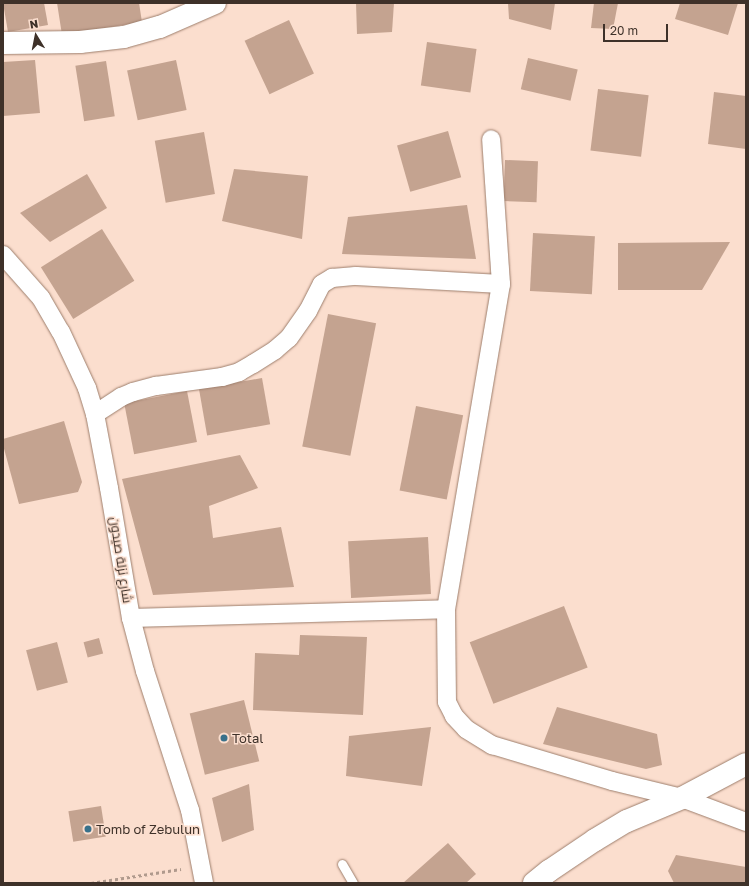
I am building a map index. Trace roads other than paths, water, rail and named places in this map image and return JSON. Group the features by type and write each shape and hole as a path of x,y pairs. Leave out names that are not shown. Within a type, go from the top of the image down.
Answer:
{"street":[{"path":"3,43 88,42 124,37 165,24 215,3"},
{"path":"491,139 501,284 446,609 447,702 454,716 466,729 487,743 509,752 682,798 746,822"},
{"name":"شارع نزلة صيدون","path":"3,255 41,298 61,332 87,388 95,414 110,488 131,618 145,671 190,810 204,883"},
{"path":"95,414 133,392 156,386 222,377 239,372 253,364 290,338 308,311 322,284 332,278 356,276 501,284"},
{"path":"131,618 446,609"},
{"path":"534,883 594,840 627,821 682,798 746,764"}],"lane":[{"path":"342,864 352,883"}],"place":[{"name":"Total","path":"224,738"},
{"name":"Tomb of Zebulun","path":"88,829"}]}
